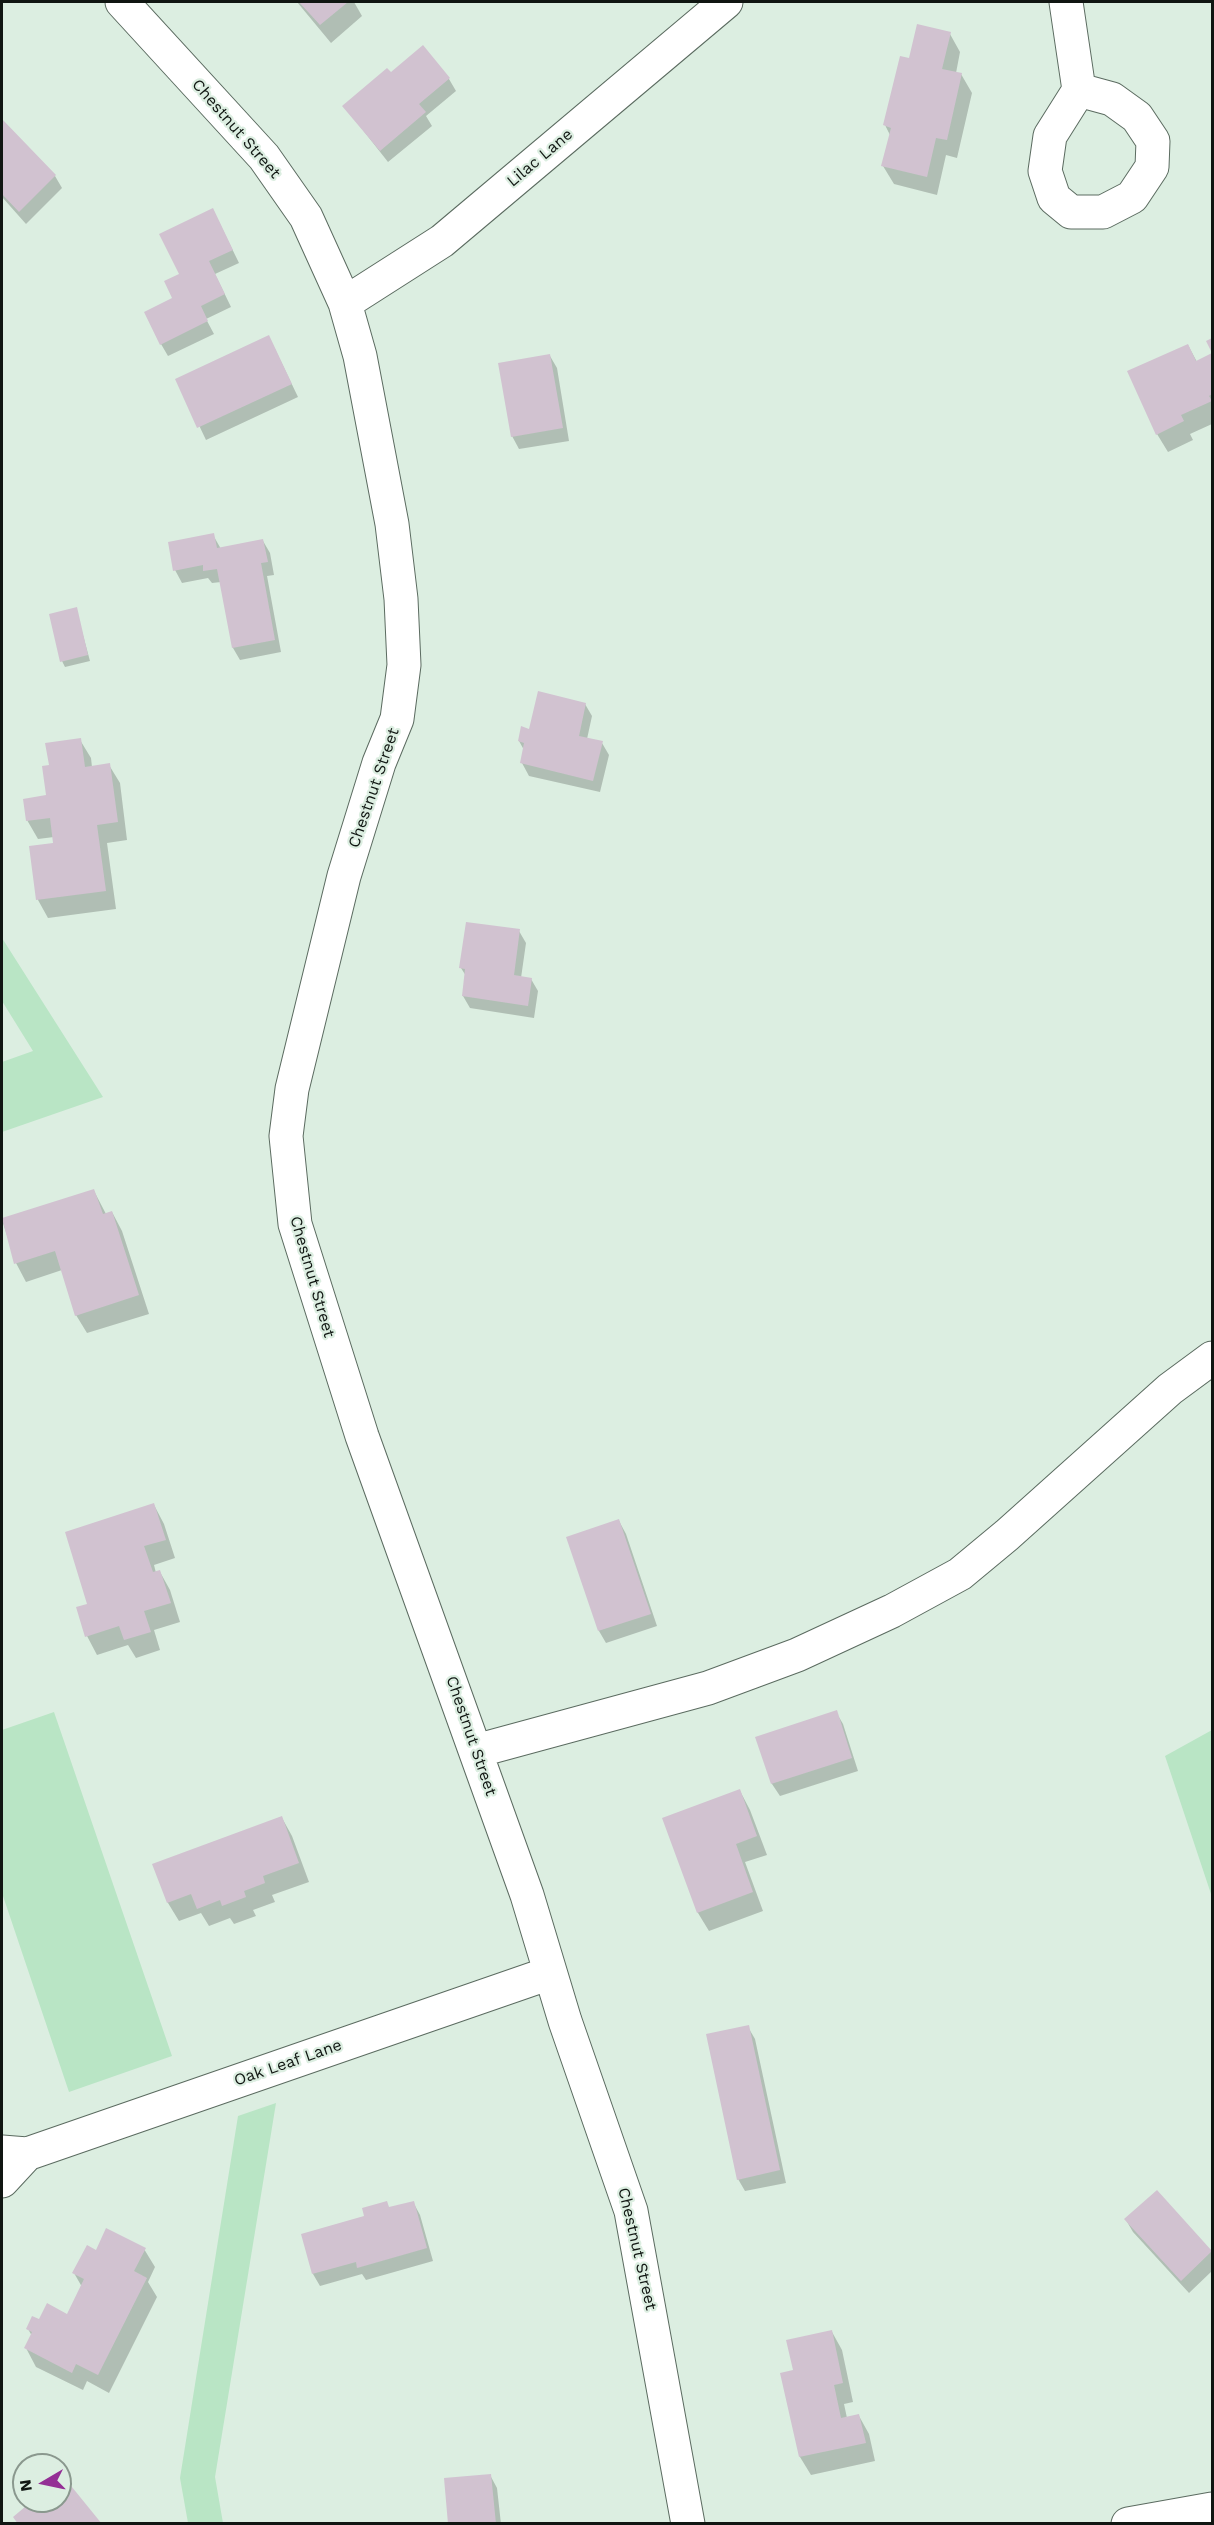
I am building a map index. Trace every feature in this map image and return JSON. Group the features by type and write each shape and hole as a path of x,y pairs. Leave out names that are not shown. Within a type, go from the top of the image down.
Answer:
{"street":[{"name":"Chestnut Street","path":"122,2 264,157 306,217 326,255 345,303 360,356 392,524 401,599 404,665 397,719 379,763 344,876 292,1089 286,1136 295,1224 328,1335 527,1895 550,1973 631,2211 688,2523"},
{"name":"Lilac Lane","path":"345,303 442,241 726,2"},
{"path":"1066,2 1079,90"},
{"path":"476,1751 708,1688 797,1655 892,1611 960,1574 1007,1535 1170,1389 1212,1358"},
{"name":"Oak Leaf Lane","path":"2,2181 14,2153 550,1973"},
{"path":"1128,2523 1212,2509"}],"green space":[{"path":"2,938 103,1097 2,1132 2,1062 33,1051 2,1001"},
{"path":"54,1712 172,2056 69,2092 2,1893 2,1730"},
{"path":"1212,1730 1212,1897 1165,1756"},
{"path":"276,2103 215,2477 223,2523 188,2523 180,2478 238,2116"}],"building":[{"path":"299,2 348,2 320,25"},
{"path":"917,24 951,32 942,69 962,73 947,140 936,138 927,177 881,166 891,128 883,125 900,56 909,58"},
{"path":"423,45 450,78 419,104 426,112 380,151 342,106 387,68 391,72"},
{"path":"2,119 56,175 19,212 2,194"},
{"path":"213,208 233,250 209,261 225,294 201,306 208,321 160,345 144,312 172,298 164,281 179,274 159,234"},
{"path":"269,335 292,384 197,428 175,379"},
{"path":"1212,338 1212,353 1206,341"},
{"path":"1188,344 1196,361 1212,353 1212,394 1209,396 1212,401 1181,415 1184,421 1156,435 1127,371"},
{"path":"550,354 563,428 511,437 498,363"},
{"path":"214,533 217,548 263,539 268,562 261,563 275,640 232,648 217,569 203,571 203,565 173,571 168,542"},
{"path":"77,607 88,655 60,662 49,614"},
{"path":"538,691 586,703 579,736 603,741 593,781 520,763 524,743 518,741 521,726 529,729"},
{"path":"81,738 85,767 110,763 118,822 97,825 106,891 36,900 29,846 53,843 50,818 26,821 23,799 46,795 42,766 49,765 45,743"},
{"path":"466,922 520,929 514,975 532,978 528,1006 462,996 465,969 459,968"},
{"path":"94,1189 103,1214 112,1211 139,1295 75,1316 55,1251 14,1264 2,1218"},
{"path":"154,1503 166,1540 144,1546 153,1572 160,1570 171,1603 144,1611 151,1632 124,1640 119,1626 85,1637 76,1607 87,1604 65,1532"},
{"path":"619,1519 651,1614 598,1631 566,1537"},
{"path":"837,1710 852,1758 771,1784 755,1737"},
{"path":"740,1789 757,1836 736,1844 753,1892 697,1913 662,1818"},
{"path":"282,1816 299,1863 263,1876 265,1883 244,1891 246,1897 222,1906 220,1900 197,1909 191,1894 167,1903 152,1864"},
{"path":"749,2025 780,2170 737,2180 706,2034"},
{"path":"1157,2190 1212,2251 1181,2281 1124,2219"},
{"path":"387,2201 389,2207 414,2201 427,2248 357,2268 356,2262 312,2274 301,2234 364,2216 362,2208"},
{"path":"106,2228 146,2248 134,2271 147,2278 98,2375 76,2364 72,2373 24,2348 32,2332 26,2329 32,2316 39,2319 47,2303 67,2314 84,2279 72,2273 87,2245 96,2250"},
{"path":"832,2330 843,2383 834,2385 841,2418 859,2414 866,2443 799,2457 780,2373 793,2370 786,2340"},
{"path":"491,2474 496,2524 448,2524 444,2478"},
{"path":"72,2487 102,2524 18,2524 13,2517 18,2513 72,2513"}]}
